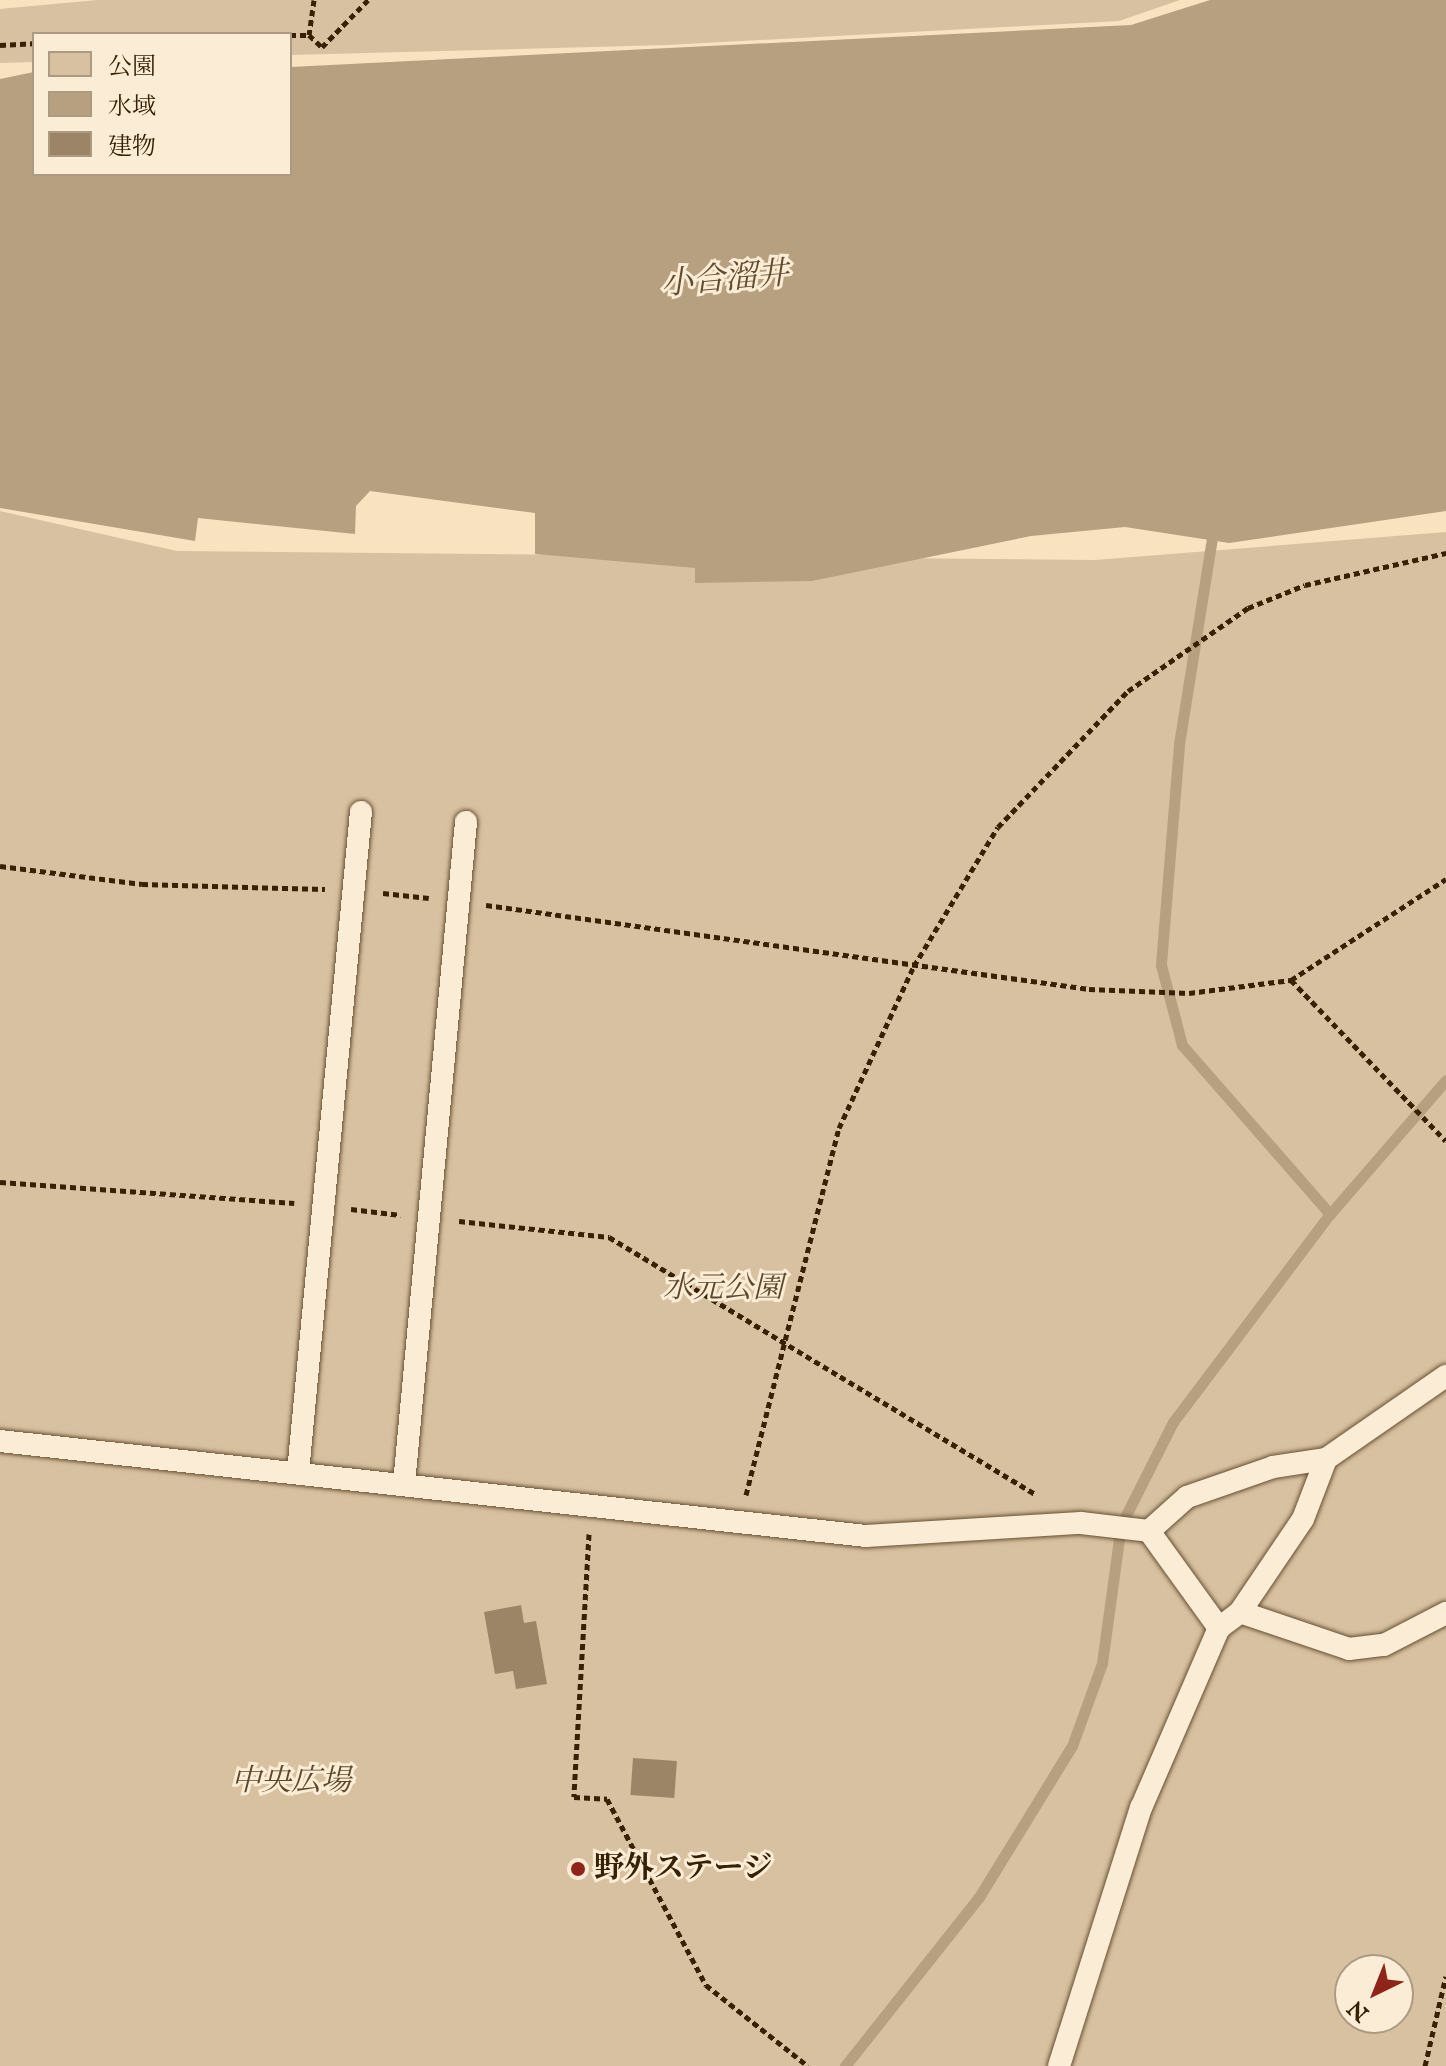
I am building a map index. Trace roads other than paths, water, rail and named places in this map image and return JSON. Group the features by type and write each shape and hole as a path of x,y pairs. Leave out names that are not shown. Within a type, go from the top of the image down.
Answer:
{"street":[{"path":"298,1472 361,812"},
{"path":"404,1484 466,822"},
{"path":"0,1441 592,1501 866,1536 1091,1523 1144,1530 1187,1497 1273,1467 1326,1459 1446,1376"},
{"path":"1059,2066 1141,1808 1219,1628 1240,1612 1303,1519 1326,1459"},
{"path":"1144,1530 1219,1628"},
{"path":"1240,1612 1313,1642 1349,1649 1384,1645 1446,1613"}],"water":[{"name":"小合溜井","path":"1210,0 1446,0 1446,511 1229,543 1125,527 1031,536 812,581 695,583 695,568 535,554 535,513 370,491 356,506 355,534 198,518 195,541 0,508 0,79 32,72 32,176 292,176 292,67 1131,25"}],"waterway":[{"path":"1212,538 1179,745 1161,965 1182,1045 1330,1214"},
{"path":"845,2066 979,1897 1072,1746 1102,1663 1121,1525 1173,1422 1330,1214 1446,1080"}],"place":[{"name":"野外ステージ","path":"578,1869"}],"park label":[{"name":"水元公園","path":"723,1289"},
{"name":"中央広場","path":"291,1782"}]}
